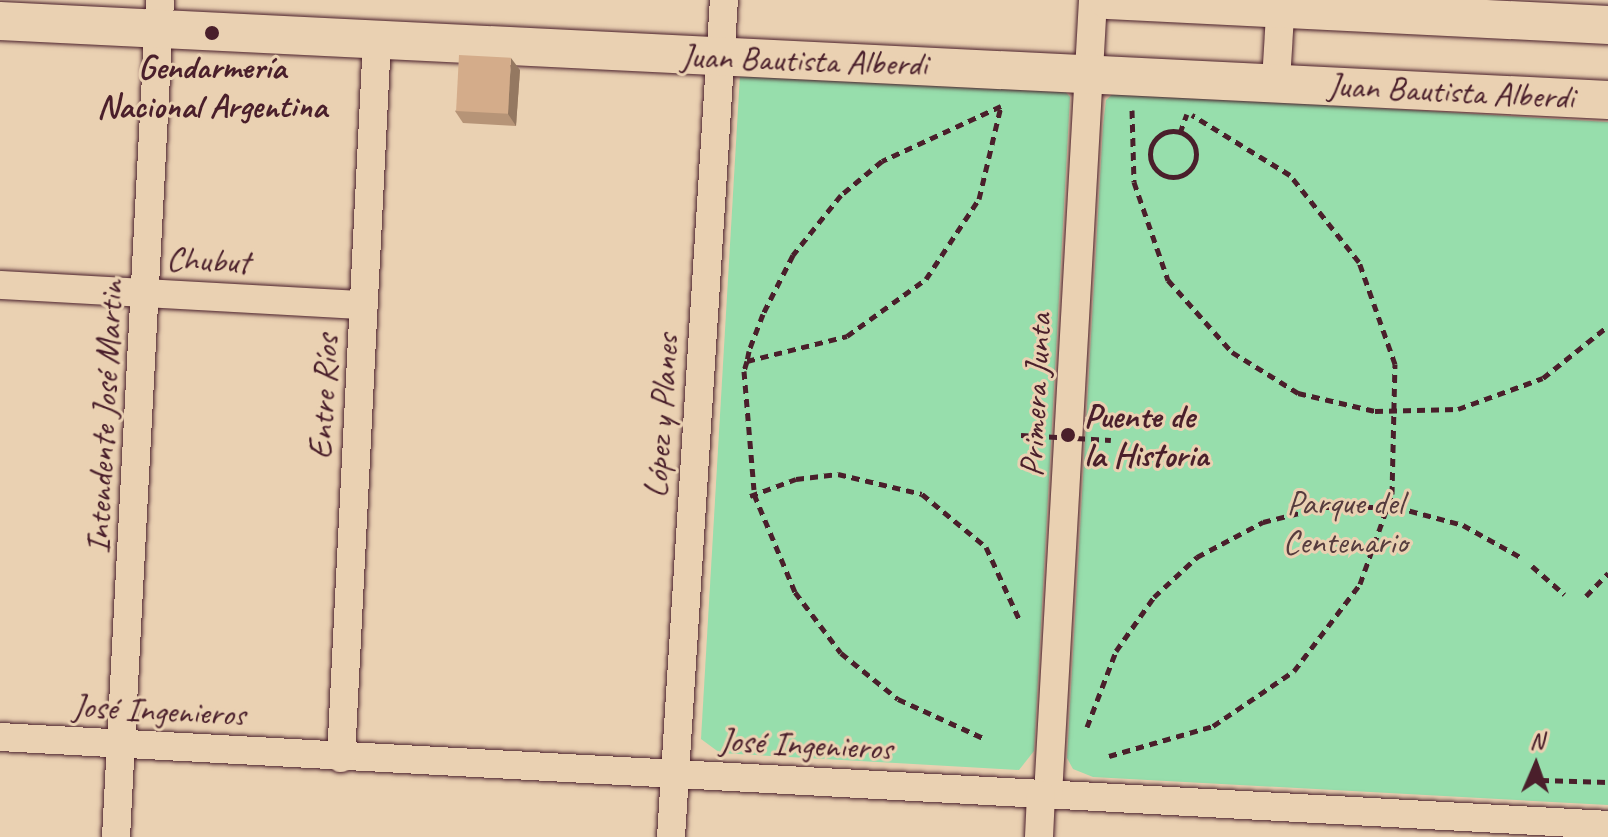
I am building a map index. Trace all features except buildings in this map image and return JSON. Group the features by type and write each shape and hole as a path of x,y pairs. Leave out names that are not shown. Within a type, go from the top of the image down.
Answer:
{"main road":[{"path":"1108,0 1280,4 1608,25"},
{"name":"Juan Bautista Alberdi","path":"0,21 159,15 377,41 1089,71 1608,100"}],"street":[{"name":"López y Planes","path":"671,837 724,0"},
{"name":"Primera Junta","path":"1039,837 1093,0"},
{"path":"1276,81 1280,4"},
{"name":"Intendente José Martin","path":"116,837 147,293 159,15"},
{"name":"Entre Ríos","path":"341,758 377,41"},
{"name":"Chubut","path":"0,285 363,305"},
{"name":"José Ingenieros","path":"0,737 1608,825"}],"path":[{"path":"1133,102 1131,162 1142,219 1163,271 1200,322 1253,368 1298,393 1397,413 1458,409 1528,387 1608,326"},
{"path":"747,361 847,336 926,279 979,199 1001,106 914,142 851,184 793,255 747,361 753,493 795,592 841,653 898,699 983,738"},
{"path":"1109,756 1213,726 1294,671 1344,611 1390,507 1397,413 1390,338 1346,240 1271,159 1175,108"},
{"path":"1180,133 1187,113"},
{"path":"1169,131 1180,133 1194,145 1195,160 1186,173 1164,175 1153,165 1152,144 1169,131"},
{"path":"1021,435 1111,440"},
{"path":"753,493 838,474 922,494 986,547 1020,621"},
{"path":"1087,727 1127,631 1197,557 1285,515 1390,507 1463,525 1522,558"},
{"path":"1532,566 1564,594"},
{"path":"1586,596 1608,573"},
{"path":"1541,780 1608,782"}],"green space":[{"path":"740,75 1063,89 1070,97 1034,751 1019,770 720,753 701,739"},
{"name":"Parque del Centenario","path":"1115,92 1608,122 1608,805 1093,777 1073,769 1067,758 1103,126 1106,100"}],"place":[{"name":"Gendarmería Nacional Argentina","path":"212,33"},
{"name":"Puente de la Historia","path":"1068,435"}]}
